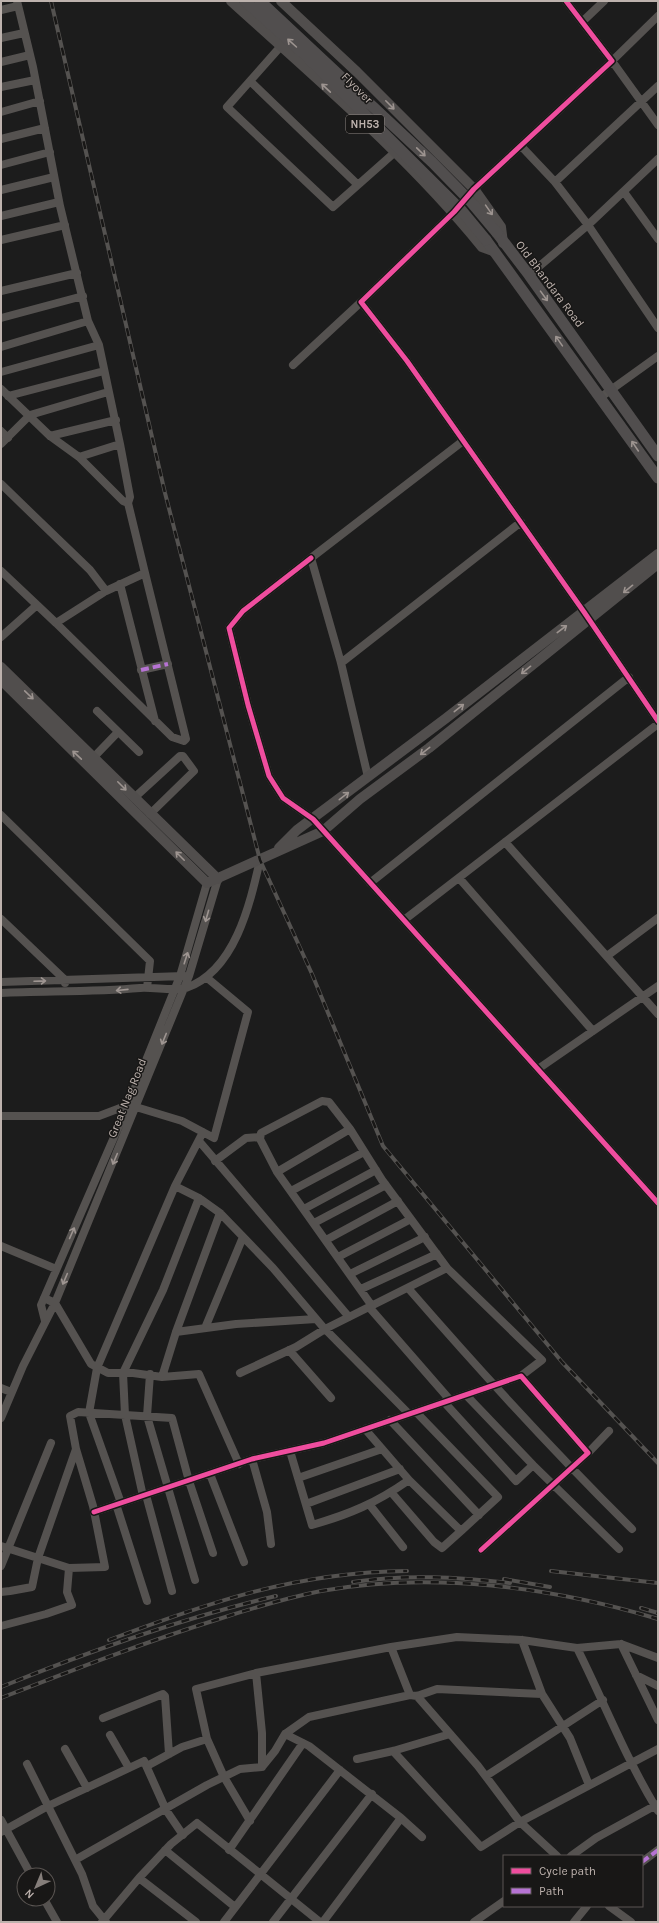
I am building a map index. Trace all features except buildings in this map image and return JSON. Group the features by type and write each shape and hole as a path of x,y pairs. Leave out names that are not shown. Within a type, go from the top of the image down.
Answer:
{"highway":[{"name":"Flyover","path":"245,1 303,53 457,205 486,240 493,251"},
{"name":"Flyover","path":"260,1 432,162 471,202 503,243"},
{"name":"Old Bhandara Road","path":"503,243 529,275 658,456"},
{"name":"NH53","path":"493,251 601,397 658,478"}],"main road":[{"name":"NH53","path":"230,1 281,46 394,153 454,212 482,247 493,251"},
{"name":"Old Bhandara Road","path":"281,1 357,72 474,189 501,227 503,243"},
{"path":"1,680 207,884 323,831 360,799 429,748 587,616 658,554"},
{"path":"276,852 297,830 658,564"},
{"path":"1,668 218,879"}],"street":[{"path":"566,1 642,101 658,125"},
{"path":"582,22 604,1"},
{"path":"1,10 17,3 36,80 59,202 88,321 99,345 108,392 116,420 130,497 128,503 186,739 184,741 176,740 155,722 56,622 1,571"},
{"path":"293,364 361,302 454,212 474,189 612,61 658,16"},
{"path":"1,38 24,33"},
{"path":"281,46 227,107 333,207 357,184 394,153"},
{"path":"1,62 30,55"},
{"path":"1,88 36,80"},
{"path":"250,81 357,184"},
{"path":"555,182 658,86"},
{"path":"1,112 40,101"},
{"path":"1,139 45,128"},
{"path":"521,146 555,182 588,225 658,328"},
{"path":"1,165 50,152"},
{"path":"529,275 588,225 658,159"},
{"path":"1,190 54,177"},
{"path":"624,192 658,239"},
{"path":"1,216 59,202"},
{"path":"1,240 65,225"},
{"path":"1,291 77,273"},
{"path":"1,318 82,296"},
{"path":"361,302 407,361 587,616 658,721"},
{"path":"1,347 88,321"},
{"path":"1,372 99,345"},
{"path":"601,397 658,356"},
{"path":"8,396 104,371"},
{"path":"1,389 30,415 50,436 78,457 123,501 128,503"},
{"path":"1,444 30,415 108,392"},
{"path":"50,436 116,420"},
{"path":"1,431 8,438"},
{"path":"463,441 243,611 229,628 248,705 269,776 283,798 313,819 658,1203"},
{"path":"78,457 120,444"},
{"path":"1,484 90,570 106,591"},
{"path":"341,663 521,522"},
{"path":"311,558 341,663 368,777"},
{"path":"56,622 106,591 145,573"},
{"path":"120,584 141,661 141,670 155,722"},
{"path":"1,637 37,605"},
{"path":"141,670 168,664"},
{"path":"370,883 629,678"},
{"path":"97,712 139,752"},
{"path":"404,920 658,724"},
{"path":"93,758 118,732"},
{"path":"134,798 180,756 183,756 194,771 150,814"},
{"path":"1,814 150,961 147,988"},
{"path":"505,842 658,1014"},
{"path":"1,993 184,988 204,979 222,961 246,915 260,860"},
{"path":"459,878 593,1031"},
{"name":"Great Nag Road","path":"11,1392 55,1303 190,976 218,879"},
{"path":"45,1321 41,1305 128,1105 180,976 207,884"},
{"path":"607,956 658,918"},
{"path":"1,919 65,980 67,991"},
{"path":"1,982 149,976 190,976 204,979 248,1012 214,1138 182,1121 136,1107"},
{"path":"538,1069 658,986"},
{"path":"94,1512 252,1459 324,1443 493,1386 521,1376 542,1360 447,1268 386,1185 350,1129 329,1102 322,1101 261,1133 260,1137"},
{"path":"1,1116 99,1116 128,1105"},
{"path":"278,1172 350,1129"},
{"path":"147,1601 119,1504 89,1412 97,1368 175,1186 203,1132"},
{"path":"215,1161 246,1138 260,1137"},
{"path":"260,1137 278,1172 361,1289 371,1307 447,1401 516,1481 533,1465"},
{"path":"199,1141 349,1317"},
{"path":"291,1191 364,1152"},
{"path":"304,1209 376,1170"},
{"path":"314,1223 386,1185"},
{"path":"175,1186 199,1198 220,1213 273,1268 325,1330 498,1497 442,1548 434,1542 391,1492"},
{"path":"172,1591 145,1495 125,1415 123,1373 163,1290 199,1198"},
{"path":"326,1240 398,1201"},
{"path":"162,1377 176,1332 220,1213"},
{"path":"338,1257 411,1219"},
{"path":"205,1328 243,1237"},
{"path":"350,1274 425,1237"},
{"path":"1,1246 56,1269"},
{"path":"361,1289 437,1254"},
{"path":"240,1373 289,1350 349,1317 447,1268"},
{"path":"408,1288 493,1386 571,1469 632,1529"},
{"path":"44,1298 55,1303 91,1364 97,1368 108,1373 150,1374 162,1377 199,1374 239,1464"},
{"path":"176,1332 236,1324 316,1319"},
{"path":"289,1350 330,1398"},
{"path":"150,1374 148,1416 167,1488 195,1580"},
{"path":"521,1376 588,1453"},
{"path":"1,1388 11,1392 1,1415"},
{"path":"466,1395 533,1465 619,1549"},
{"path":"4,1547 69,1568 105,1567 94,1512 76,1449 70,1416 78,1412 89,1412 172,1418 189,1481 213,1553"},
{"path":"390,1420 479,1515"},
{"path":"365,1429 408,1480 461,1531"},
{"path":"481,1550 571,1469 609,1431"},
{"path":"1,1566 4,1547 33,1491 51,1443"},
{"path":"1,1592 32,1586 38,1558 76,1449"},
{"path":"298,1478 382,1449"},
{"path":"290,1451 312,1525 342,1516 369,1504 391,1492 408,1480"},
{"path":"252,1459 267,1512 271,1544"},
{"path":"306,1504 400,1469"},
{"path":"210,1474 244,1562"},
{"path":"369,1504 403,1547"},
{"path":"1,1626 46,1614 72,1605 67,1592 69,1568"},
{"path":"250,1821 224,1777 207,1739 196,1690 256,1673 391,1647 457,1637 522,1640 577,1648 620,1644 658,1658"},
{"path":"522,1640 542,1694 570,1738 589,1785"},
{"path":"620,1644 658,1720"},
{"path":"391,1647 414,1695 486,1776 520,1822 556,1855"},
{"path":"572,1855 596,1838 657,1807 630,1763 603,1700 577,1648"},
{"path":"256,1673 262,1733 262,1767"},
{"path":"636,1675 658,1686"},
{"path":"75,1860 240,1769 262,1767 275,1751 285,1734 309,1717 437,1690 542,1694"},
{"path":"103,1718 163,1694 165,1696 167,1712 169,1754"},
{"path":"486,1776 562,1725 603,1700"},
{"path":"285,1734 303,1743 372,1794 422,1837"},
{"path":"357,1759 393,1751 450,1734"},
{"path":"110,1735 129,1768"},
{"path":"147,1766 169,1754 207,1739"},
{"path":"229,1850 303,1743"},
{"path":"65,1749 86,1788"},
{"path":"393,1751 481,1847 520,1822 658,1749"},
{"path":"3,1830 48,1806 144,1760 166,1810 183,1835"},
{"path":"27,1764 75,1860 93,1906 104,1921 139,1878 165,1850 197,1823 290,1900 320,1922"},
{"path":"224,1922 340,1770"},
{"path":"273,1922 372,1794"},
{"path":"323,1922 401,1818"},
{"path":"1,1820 3,1830 26,1867"},
{"path":"165,1850 235,1907"},
{"path":"643,1861 658,1850"},
{"path":"139,1878 196,1922"},
{"path":"474,1922 503,1903"},
{"path":"49,1907 57,1922"},
{"path":"574,1922 586,1907"},
{"path":"611,1907 631,1922"}],"railway":[{"path":"51,1 165,493 260,860 312,974 383,1146 562,1362 658,1463"},
{"path":"109,1640 183,1613 291,1583 328,1577 407,1571"},
{"path":"551,1571 658,1583"},
{"path":"353,1582 392,1578 432,1577 510,1583"},
{"path":"504,1579 550,1587"},
{"path":"1,1698 136,1647 244,1611 321,1591 363,1585 405,1582 491,1586 576,1598 658,1619"},
{"path":"1,1687 137,1636 206,1614 276,1596"},
{"path":"641,1608 658,1613"}],"marked path":[{"path":"141,670 168,664"},
{"path":"643,1861 658,1850"}],"cycle path":[{"path":"566,1 612,61 474,189 454,212 361,302 407,361 584,612 658,721"},
{"path":"311,558 243,611 229,628 248,705 269,776 283,798 313,819 658,1203"},
{"path":"94,1512 252,1459 324,1443 521,1376 588,1453 481,1550"}]}
